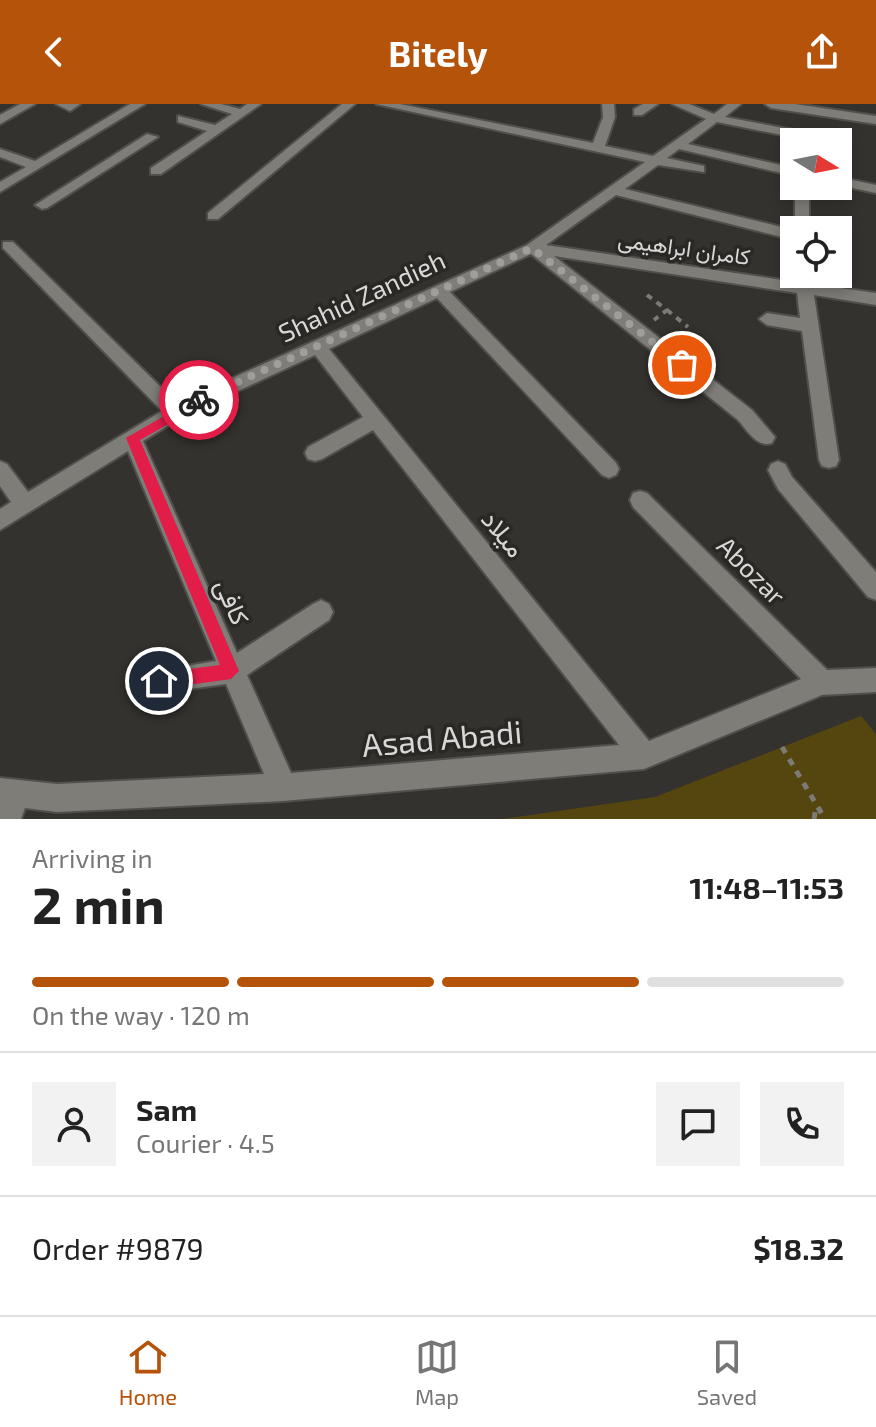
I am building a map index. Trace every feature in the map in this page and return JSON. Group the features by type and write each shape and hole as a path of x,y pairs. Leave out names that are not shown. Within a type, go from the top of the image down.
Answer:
{"street":[{"path":"0,120 29,104"},
{"path":"62,104 70,107 74,104"},
{"path":"42,205 46,177 139,104"},
{"path":"207,104 242,113"},
{"path":"156,171 255,104"},
{"path":"213,216 349,104"},
{"path":"382,104 699,169"},
{"path":"598,148 609,117 608,104"},
{"path":"638,112 652,104"},
{"path":"678,104 714,118 780,131"},
{"name":"Shahid Zandieh","path":"0,520 175,412 532,248 735,104"},
{"path":"771,104 876,120"},
{"path":"182,119 229,143"},
{"path":"304,120 321,126"},
{"path":"0,188 126,155 152,137"},
{"path":"677,145 780,169"},
{"path":"0,153 46,177"},
{"path":"852,184 876,189"},
{"path":"614,190 780,232"},
{"path":"749,224 758,208"},
{"path":"8,245 175,412"},
{"path":"532,248 745,415 765,437"},
{"name":"کامران ابراهیمی","path":"532,248 780,278"},
{"path":"804,288 829,460"},
{"name":"کامران ابراهیمی","path":"831,288 876,299"},
{"path":"439,291 609,469"},
{"path":"767,319 809,326"},
{"name":"میلاد","path":"317,346 644,756"},
{"path":"315,453 376,419"},
{"name":"کافی","path":"132,438 283,787"},
{"path":"0,470 26,505"},
{"path":"778,470 785,483 876,589"},
{"name":"Abozar","path":"640,500 822,683"},
{"path":"159,681 231,671 321,612"},
{"name":"Asad Abadi","path":"8,802 283,787 644,756 822,683 876,680"}],"path":[{"path":"647,295 688,327"},
{"path":"640,331 667,310"},
{"path":"782,747 825,819"},
{"path":"814,819 817,805"}],"shaded area":[{"path":"861,716 876,734 876,819 503,819 655,797"}],"way so far":[{"path":"199,400 532,248 682,365"}],"route":[{"path":"159,681 231,671 132,438 199,400"}]}
